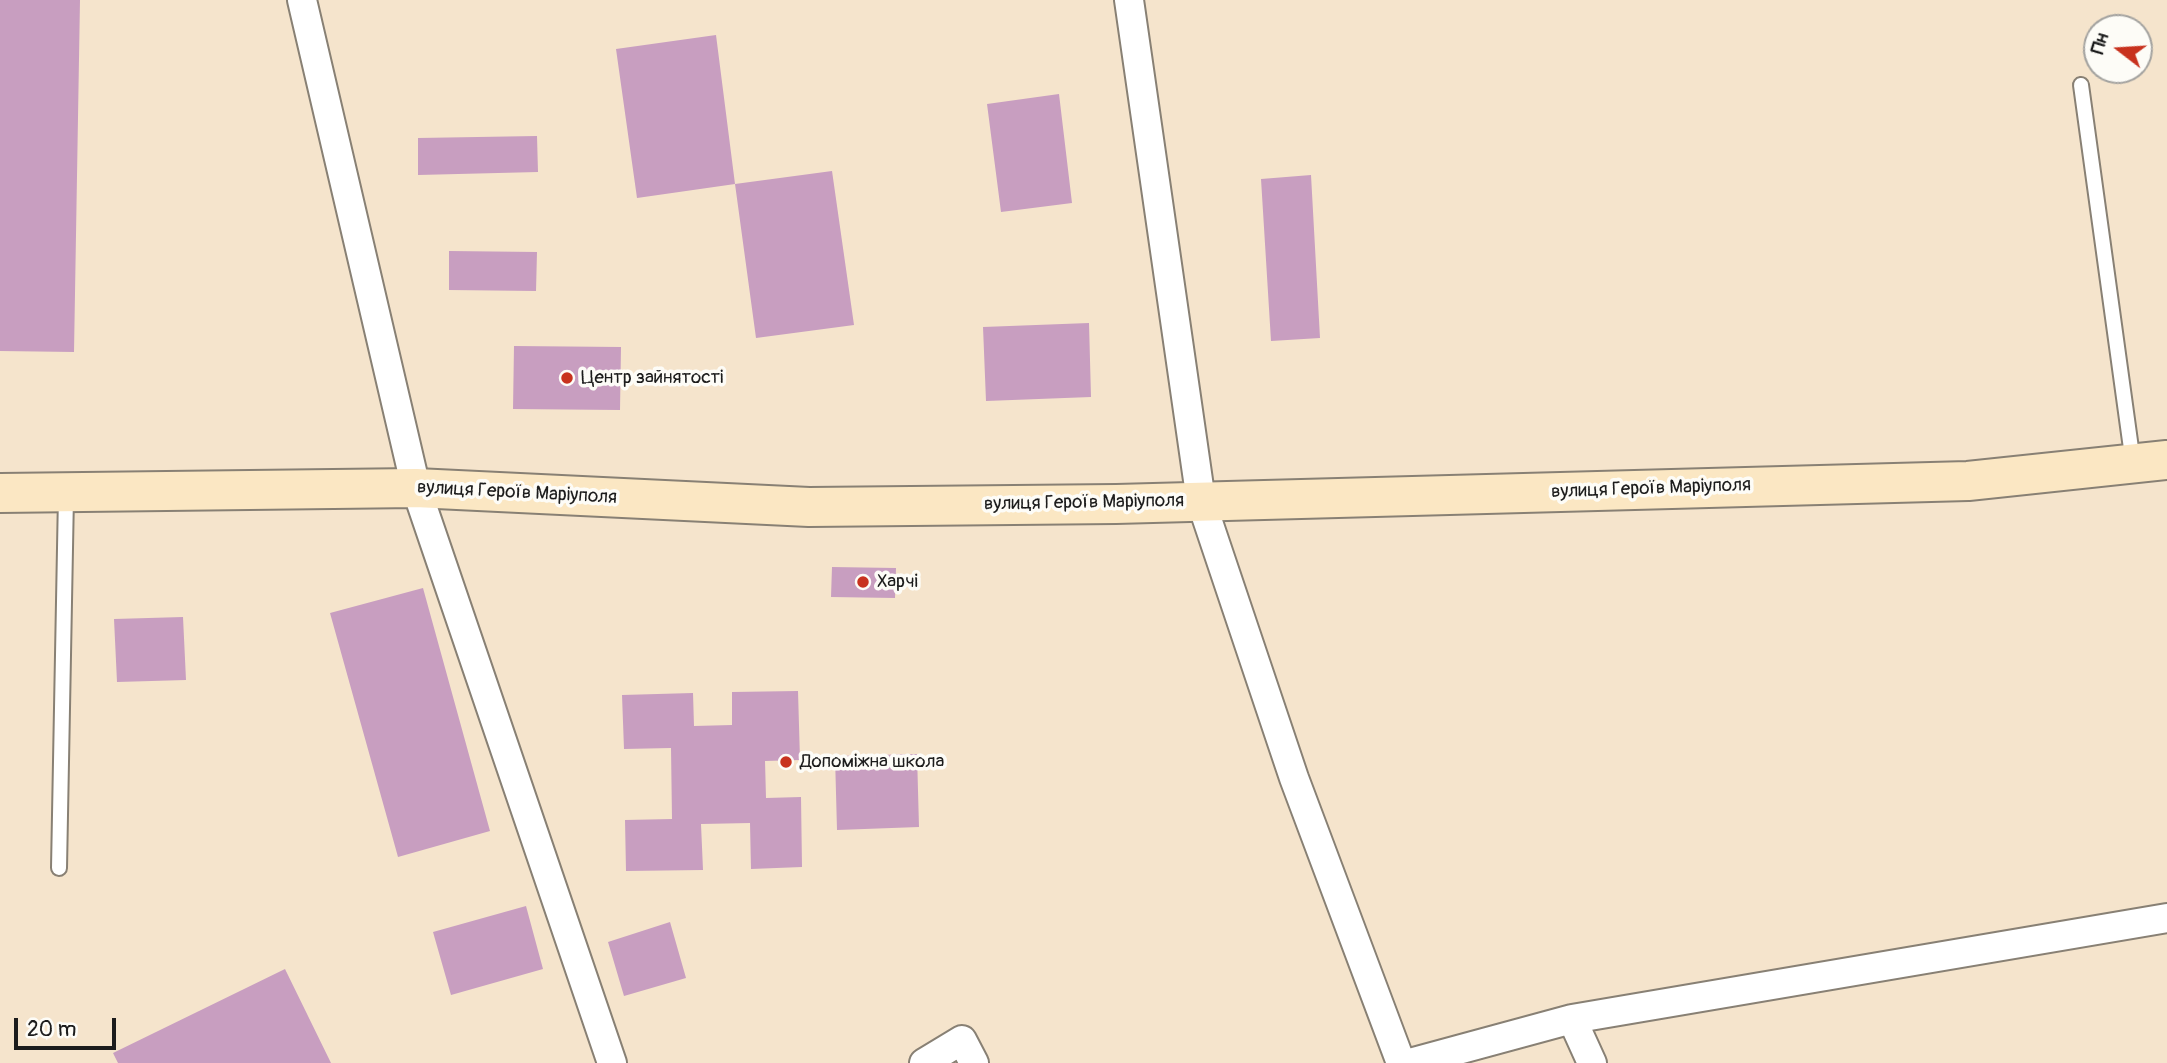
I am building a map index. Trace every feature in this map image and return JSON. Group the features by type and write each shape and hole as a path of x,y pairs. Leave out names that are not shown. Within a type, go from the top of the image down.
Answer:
{"main road":[{"name":"вулиця Героїв Маріуполя","path":"0,493 416,488 809,507 1201,501 1968,481 2150,462"}],"street":[{"path":"302,0 416,488 612,1063"},
{"path":"1129,0 1201,501 1294,778 1401,1063"},
{"path":"1410,1063 1572,1019 2167,918"},
{"path":"1572,1019 1592,1063"},
{"path":"924,1063 962,1040 974,1063"}],"lane":[{"path":"2081,85 2150,462"},
{"path":"59,868 66,492"}],"building":[{"path":"0,0 80,0 74,352 0,351"},
{"path":"716,35 735,184 637,198 616,49"},
{"path":"1059,94 1072,203 1001,212 987,104"},
{"path":"537,136 538,172 418,175 418,138"},
{"path":"832,171 854,325 756,338 735,184"},
{"path":"1311,175 1320,338 1271,341 1261,179"},
{"path":"449,251 537,252 536,291 449,290"},
{"path":"1089,323 1091,397 986,401 983,327"},
{"name":"Центр зайнятості","path":"514,346 621,347 620,410 513,409"},
{"name":"Харчі","path":"832,567 896,568 895,598 831,597"},
{"path":"423,588 490,831 398,857 330,613"},
{"path":"183,617 186,680 117,682 114,619"},
{"path":"798,691 800,760 765,761 766,798 801,797 802,867 751,869 750,823 701,824 703,870 626,871 625,820 672,819 671,748 624,749 622,695 693,693 694,726 732,725 732,692"},
{"path":"917,754 919,827 837,830 835,756"},
{"path":"526,906 543,969 451,995 433,932"},
{"path":"670,922 686,978 624,996 608,942"},
{"path":"285,969 331,1063 118,1063 113,1053"}],"place":[{"name":"Центр зайнятості","path":"567,378"},
{"name":"Харчі","path":"863,582"},
{"name":"Допомiжна школа","path":"786,762"}]}
